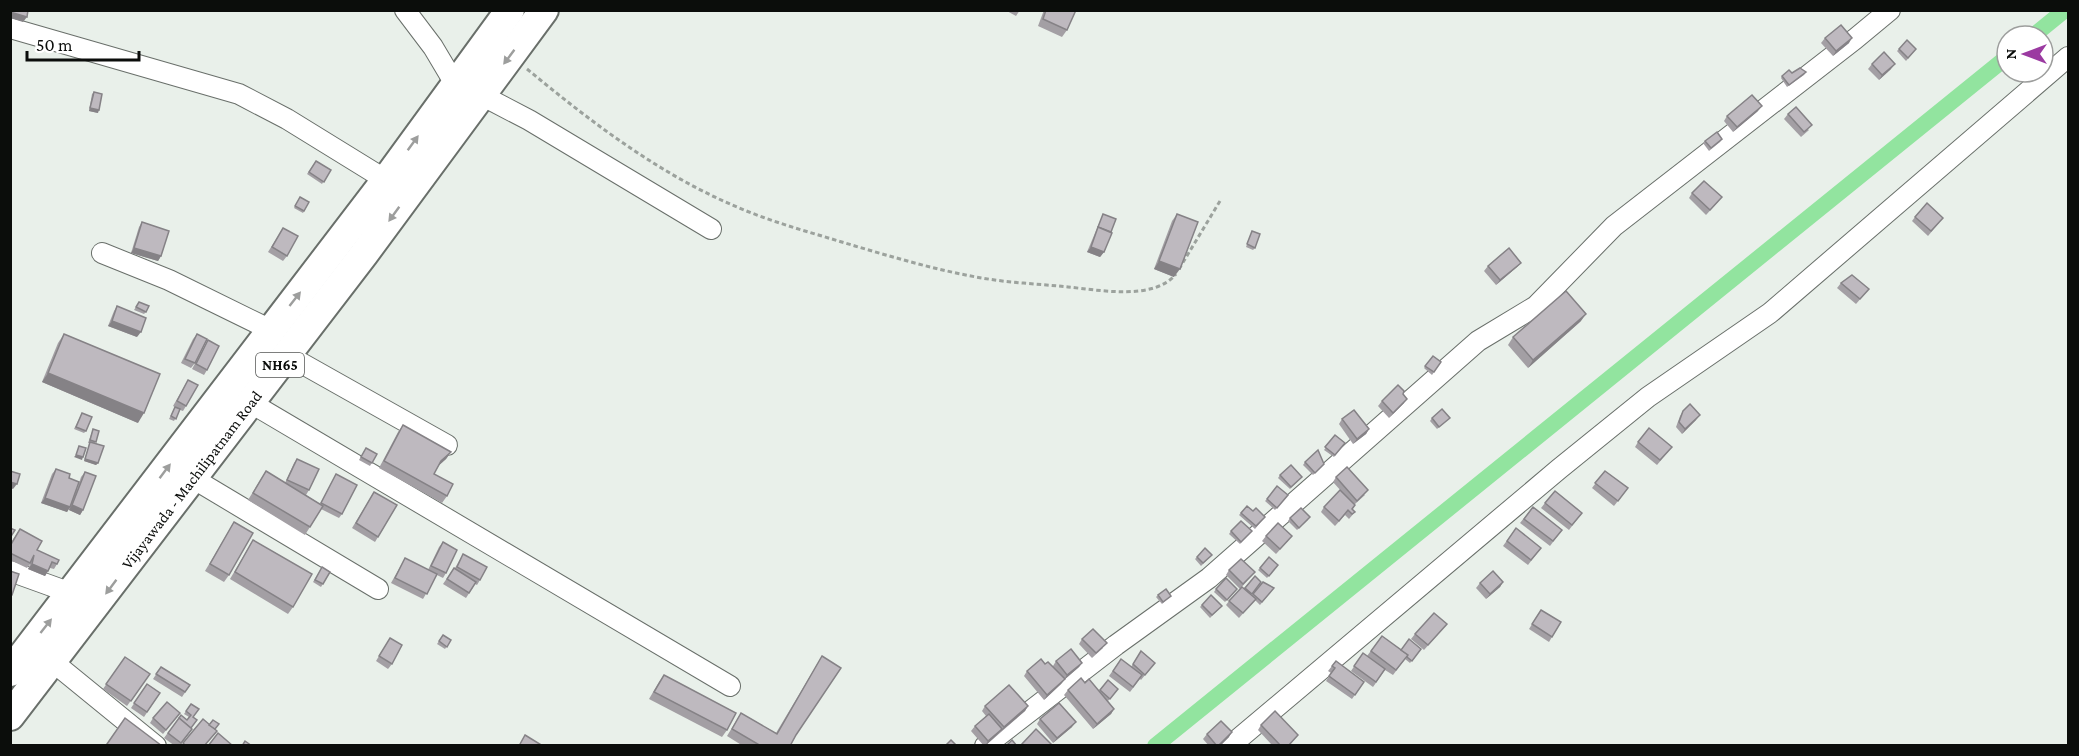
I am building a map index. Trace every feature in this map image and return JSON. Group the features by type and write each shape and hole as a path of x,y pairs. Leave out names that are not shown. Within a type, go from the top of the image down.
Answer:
{"highway":[{"name":"Vijayawada - Machilipatnam Road","path":"10,672 19,647 71,593 386,180 510,10"},
{"name":"Vijayawada - Machilipatnam Road","path":"10,716 251,404 544,10"}],"street":[{"path":"405,10 433,47 455,84"},
{"path":"985,746 1116,645 1209,578 1478,341 1536,306 1614,226 1890,10"},
{"path":"10,28 239,94 287,119 386,180"},
{"path":"1230,746 1568,461 1648,397 1770,313 2068,57"},
{"path":"481,95 529,120 711,229"},
{"path":"102,253 170,280 271,330"},
{"path":"287,354 447,445"},
{"path":"251,404 730,686"},
{"path":"194,479 378,589"},
{"path":"10,571 71,593"},
{"path":"53,662 156,746"}],"path":[{"path":"511,56 580,113 658,166 729,204 791,227 888,255 982,278 1118,292 1164,286 1174,277 1220,201"}],"building":[{"path":"10,10 28,10 27,17 10,12"},
{"path":"1046,10 1076,10 1067,30 1043,19"},
{"path":"1841,25 1852,38 1836,51 1825,38"},
{"path":"1907,40 1916,49 1908,58 1899,49"},
{"path":"1884,52 1895,64 1882,75 1872,64"},
{"path":"1800,68 1806,72 1789,85 1782,76 1789,70 1792,73"},
{"path":"94,92 102,94 99,110 90,108"},
{"path":"1752,95 1762,106 1737,127 1727,116"},
{"path":"1796,107 1812,125 1804,132 1788,114"},
{"path":"1717,132 1722,139 1711,148 1705,141"},
{"path":"316,161 331,170 324,182 309,172"},
{"path":"1704,181 1722,197 1710,210 1692,193"},
{"path":"300,197 309,202 304,211 295,206"},
{"path":"1927,203 1943,218 1931,231 1915,217"},
{"path":"1103,214 1116,219 1111,232 1098,227"},
{"path":"1177,214 1198,222 1180,269 1159,261"},
{"path":"142,222 169,231 161,256 134,248"},
{"path":"1098,227 1112,233 1104,252 1091,247"},
{"path":"283,228 298,236 287,256 272,247"},
{"path":"1252,231 1260,234 1255,248 1247,244"},
{"path":"1509,248 1521,263 1500,280 1488,266"},
{"path":"1852,275 1869,289 1860,299 1841,283"},
{"path":"1566,291 1586,314 1533,360 1513,337"},
{"path":"139,302 149,306 146,312 136,307"},
{"path":"117,306 146,318 141,332 112,321"},
{"path":"64,334 160,374 144,413 48,373"},
{"path":"197,334 207,339 195,363 185,359"},
{"path":"208,340 219,346 207,370 196,364"},
{"path":"1433,356 1441,362 1434,372 1425,366"},
{"path":"188,380 198,385 186,406 177,401"},
{"path":"1398,385 1404,391 1403,394 1407,399 1393,413 1382,401"},
{"path":"1690,404 1700,415 1685,429 1679,422 1683,411"},
{"path":"175,407 180,409 176,419 171,416"},
{"path":"1442,409 1450,418 1439,427 1432,418"},
{"path":"1354,410 1369,429 1357,439 1342,419"},
{"path":"82,413 92,417 86,431 76,427"},
{"path":"403,425 451,452 441,461 434,474 453,484 447,496 384,461"},
{"path":"1649,428 1672,447 1660,460 1638,442"},
{"path":"93,429 99,431 96,442 90,440"},
{"path":"1335,435 1345,443 1335,455 1325,447"},
{"path":"90,442 104,446 98,463 85,459"},
{"path":"79,446 86,448 83,457 76,455"},
{"path":"366,448 377,454 372,463 361,457"},
{"path":"1318,450 1324,464 1315,473 1305,462"},
{"path":"297,459 319,469 309,490 287,480"},
{"path":"1291,465 1302,477 1291,487 1280,475"},
{"path":"1347,467 1368,490 1357,501 1336,477"},
{"path":"56,469 70,474 69,478 79,482 70,507 45,498"},
{"path":"10,471 20,474 17,484 10,482"},
{"path":"266,471 323,506 310,527 253,493"},
{"path":"1605,471 1628,488 1618,501 1595,483"},
{"path":"85,472 96,476 83,510 72,505"},
{"path":"336,474 357,485 342,514 321,503"},
{"path":"1277,486 1288,495 1277,508 1267,499"},
{"path":"1340,490 1355,505 1352,509 1355,512 1352,514 1348,510 1339,521 1324,507"},
{"path":"1555,491 1582,513 1572,525 1545,503"},
{"path":"374,492 397,505 378,537 356,523"},
{"path":"1247,506 1253,511 1256,508 1265,517 1256,526 1241,513"},
{"path":"1533,507 1562,530 1553,541 1524,519"},
{"path":"1301,508 1310,517 1299,528 1290,518"},
{"path":"1241,521 1252,531 1241,542 1231,531"},
{"path":"234,522 253,533 229,575 210,564"},
{"path":"1278,523 1292,536 1280,549 1266,536"},
{"path":"10,528 15,530 10,538"},
{"path":"1516,528 1541,548 1531,560 1507,541"},
{"path":"20,529 42,541 37,550 59,560 57,564 52,562 48,571 32,564 34,555 30,563 10,553 10,546"},
{"path":"253,540 312,574 293,607 235,572"},
{"path":"443,542 457,550 446,573 431,566"},
{"path":"1205,548 1212,555 1203,563 1197,557"},
{"path":"463,554 487,567 480,580 457,567"},
{"path":"1269,557 1278,565 1269,576 1260,568"},
{"path":"405,558 437,574 427,594 395,578"},
{"path":"1241,559 1255,572 1243,584 1229,570"},
{"path":"322,567 330,572 323,584 315,580"},
{"path":"454,568 476,582 469,593 447,579"},
{"path":"10,571 19,574 12,595 10,595"},
{"path":"1493,571 1503,582 1490,594 1480,583"},
{"path":"1255,576 1261,582 1252,594 1245,588"},
{"path":"1226,578 1237,589 1227,600 1216,589"},
{"path":"1263,582 1274,588 1262,602 1253,594"},
{"path":"1242,587 1256,599 1243,613 1229,601"},
{"path":"1166,589 1171,596 1163,602 1158,595"},
{"path":"1211,595 1222,606 1212,615 1202,605"},
{"path":"1541,610 1561,622 1552,637 1532,624"},
{"path":"1434,613 1447,624 1428,645 1415,634"},
{"path":"1093,629 1107,643 1096,653 1082,639"},
{"path":"443,635 451,640 447,647 439,641"},
{"path":"1382,636 1408,655 1396,670 1371,651"},
{"path":"390,638 402,645 392,664 379,656"},
{"path":"1409,639 1421,649 1412,661 1401,650"},
{"path":"1071,649 1082,663 1067,675 1056,661"},
{"path":"1141,651 1155,663 1145,675 1133,664"},
{"path":"1363,653 1385,669 1376,682 1354,666"},
{"path":"822,656 841,668 790,746 761,746 732,729 741,713 777,734"},
{"path":"125,657 150,674 131,701 106,684"},
{"path":"1041,659 1045,664 1048,662 1065,679 1047,695 1027,671"},
{"path":"1121,659 1142,675 1133,687 1113,671"},
{"path":"1336,661 1364,682 1355,695 1329,676 1335,668 1332,666"},
{"path":"161,667 190,685 185,692 156,674"},
{"path":"664,675 736,713 727,730 654,692"},
{"path":"1081,678 1085,683 1089,679 1114,709 1097,724 1068,690"},
{"path":"1108,680 1118,689 1110,699 1100,690"},
{"path":"147,684 160,693 147,712 134,703"},
{"path":"1009,685 1028,706 1004,727 985,706"},
{"path":"167,702 180,713 166,730 153,718"},
{"path":"1059,703 1076,722 1057,738 1040,719"},
{"path":"191,704 199,709 193,717 197,720 191,728 179,718 181,715 187,720 191,715 186,711"},
{"path":"1275,711 1298,735 1288,746 1281,746 1261,725"},
{"path":"989,714 1002,729 988,741 975,726"},
{"path":"125,718 162,746 109,746 107,744"},
{"path":"179,718 192,729 181,743 168,733"},
{"path":"203,719 217,731 204,746 186,746 183,743"},
{"path":"213,720 219,724 215,729 209,725"},
{"path":"1221,721 1232,732 1217,746 1207,734"},
{"path":"1036,729 1051,746 1023,746 1022,744"},
{"path":"218,733 233,746 208,746"},
{"path":"525,735 543,746 519,746"},
{"path":"951,740 957,746 945,746"},
{"path":"1012,740 1017,746 1006,746"},
{"path":"245,741 252,746 242,746"}],"waterway":[{"path":"2048,24 2065,10"},
{"path":"1155,746 1995,67"}]}
